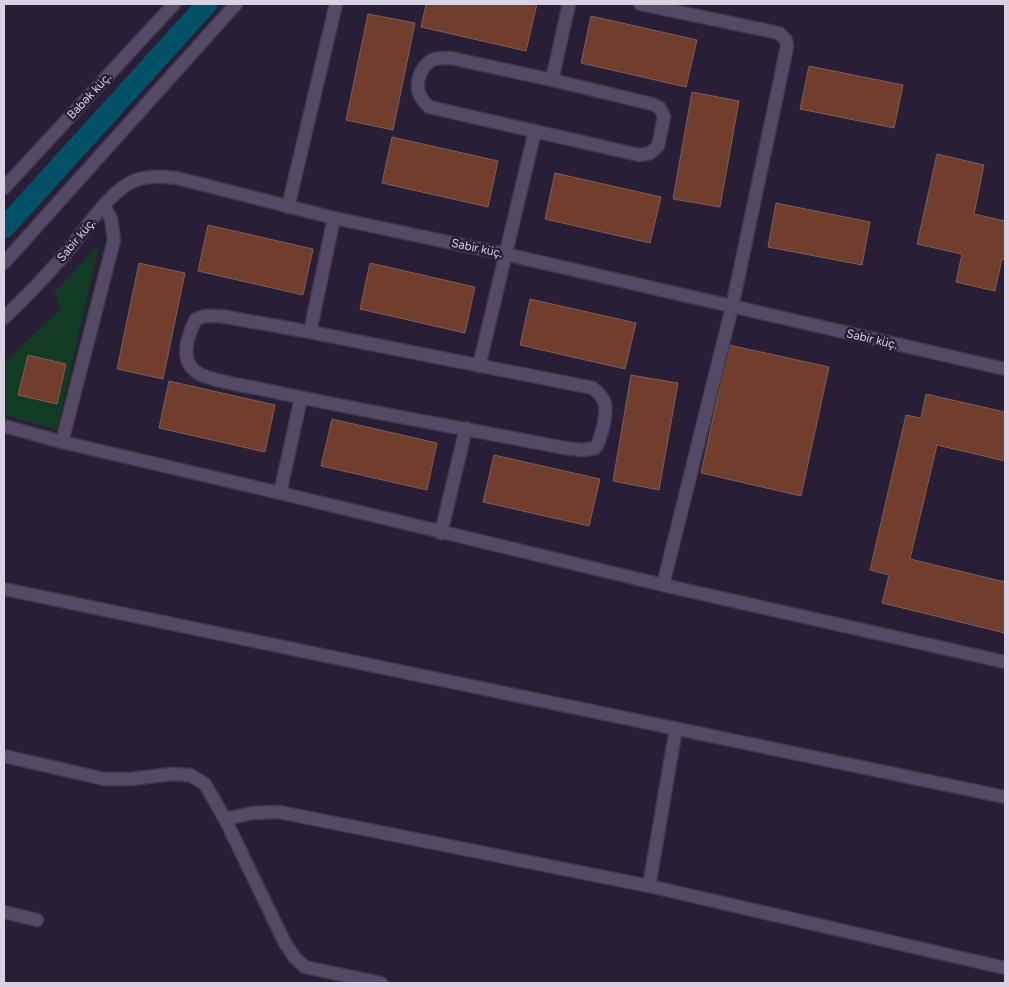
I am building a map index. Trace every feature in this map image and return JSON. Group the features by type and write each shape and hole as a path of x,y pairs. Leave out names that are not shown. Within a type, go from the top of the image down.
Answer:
{"street":[{"name":"Babək küç.","path":"4,188 174,4"},
{"path":"4,263 236,4"},
{"path":"288,207 336,4"},
{"path":"552,80 569,4"},
{"path":"640,4 779,32 786,40 787,55 732,307 664,585"},
{"path":"436,58 451,58 552,80 652,104 660,108 664,117 658,146 650,153 639,155 535,131 429,107 422,100 418,92 425,64 436,58"},
{"path":"479,366 535,131"},
{"name":"Sabir küç.","path":"4,318 66,253 104,205 128,184 144,177 160,176 177,178 334,218 505,254 1005,369"},
{"path":"62,442 114,240 111,219 104,205"},
{"path":"310,332 334,218"},
{"path":"205,316 221,316 479,366 593,388 601,395 605,406 600,442 595,448 584,450 302,398 218,380 196,373 188,364 186,356 189,334 196,319 205,316"},
{"path":"280,492 302,398"},
{"path":"4,426 62,442 280,492 441,533 1005,662"},
{"path":"441,533 466,428"},
{"path":"4,589 1005,797"},
{"path":"649,886 676,729"},
{"path":"4,756 104,778 131,780 171,774 190,775 206,784 285,943 295,958 305,967 381,983"},
{"path":"225,819 253,813 279,812 649,886 1005,968"},
{"path":"4,912 37,920"}],"green space":[{"path":"99,245 57,430 4,415 4,362 61,309 54,292"}],"building":[{"path":"426,4 537,4 526,51 421,27"},
{"path":"368,14 415,23 393,130 346,120"},
{"path":"591,16 697,40 686,87 581,63"},
{"path":"809,66 903,85 894,128 800,109"},
{"path":"692,92 739,101 720,207 673,199"},
{"path":"392,137 498,161 488,207 382,183"},
{"path":"937,154 984,165 974,214 1005,221 1005,260 1002,259 995,291 956,282 962,254 917,244"},
{"path":"555,173 661,197 650,243 545,219"},
{"path":"776,203 870,222 862,265 768,247"},
{"path":"208,225 313,249 303,295 198,271"},
{"path":"139,263 185,273 163,379 117,369"},
{"path":"370,263 475,287 465,333 360,309"},
{"path":"530,299 636,323 625,369 520,345"},
{"path":"729,345 829,367 801,496 701,473"},
{"path":"28,355 66,364 57,404 18,395"},
{"path":"631,375 678,383 659,490 613,481"},
{"path":"169,381 275,405 265,452 159,428"},
{"path":"926,394 1005,412 1005,461 937,445 910,559 1005,582 1005,633 882,603 889,575 870,570 906,415 921,418"},
{"path":"332,419 437,443 427,490 321,466"},
{"path":"494,455 600,479 589,526 483,502"}],"waterway":[{"path":"4,228 207,4"}]}
